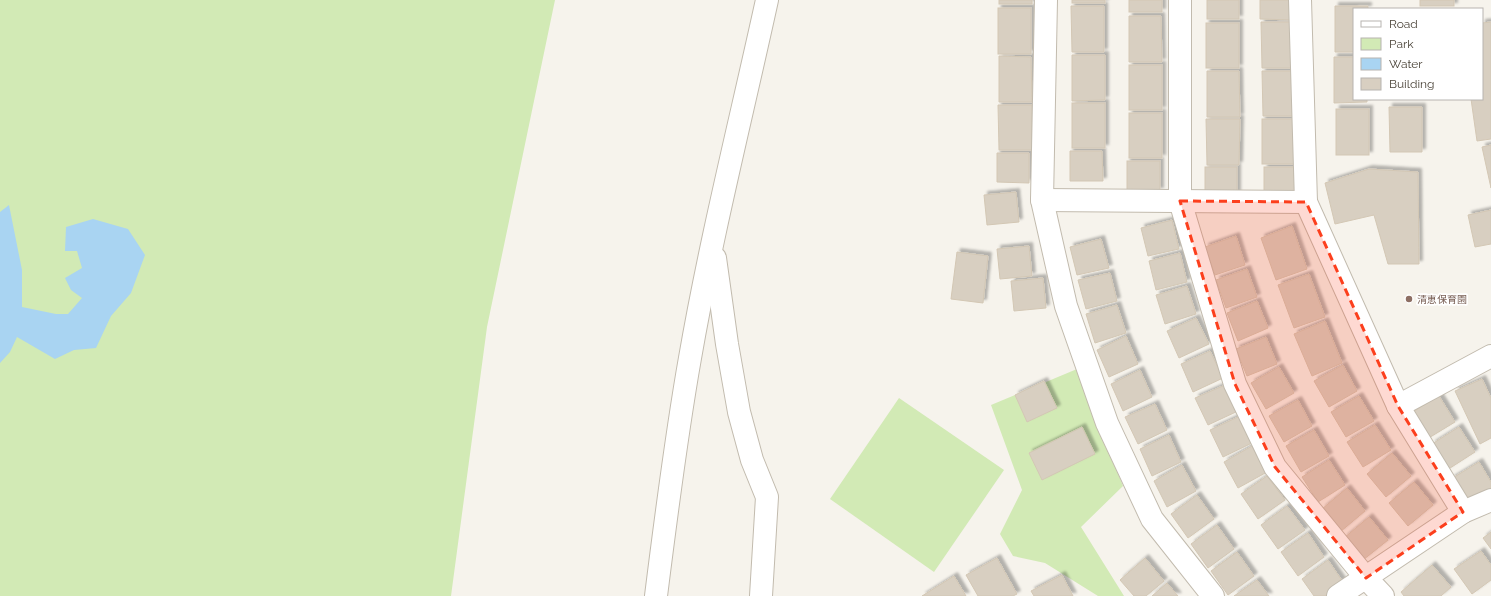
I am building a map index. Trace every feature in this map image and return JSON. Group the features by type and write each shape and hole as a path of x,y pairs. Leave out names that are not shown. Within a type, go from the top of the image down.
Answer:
{"street":[{"path":"656,596 669,492 690,357 712,243 767,0"},
{"path":"1046,0 1042,200 1066,306 1107,424 1152,519 1213,596"},
{"path":"1180,0 1180,201 1235,384 1275,467 1366,578 1383,596"},
{"path":"1300,0 1306,202 1398,406 1463,512"},
{"path":"1042,200 1306,202"},
{"path":"712,243 739,412 752,460 767,497 761,596"},
{"path":"1398,406 1491,356"},
{"path":"1338,596 1463,512 1491,500"}],"highlighted area":[{"path":"1180,201 1306,202 1398,406 1463,512 1366,578 1275,467 1235,384"}],"green space":[{"path":"0,0 555,0 487,327 451,596 0,596"},
{"path":"1077,369 1123,486 1081,527 1124,596 1098,596 1045,563 1013,556 1000,534 1022,490 991,405"},
{"path":"899,398 1004,470 934,572 830,499"}],"water":[{"path":"9,205 22,270 22,307 56,314 68,314 82,298 71,290 65,278 82,268 77,251 65,251 66,227 93,219 128,229 145,255 131,293 111,316 96,348 74,350 55,359 17,337 10,352 0,363 0,212"}],"building":[{"path":"999,0 1032,0 1032,4 999,4"},
{"path":"1072,0 1105,0 1105,3 1072,3"},
{"path":"1129,0 1162,0 1162,12 1129,12"},
{"path":"1207,0 1239,0 1239,19 1207,19"},
{"path":"1260,0 1293,0 1293,20 1260,19"},
{"path":"1420,0 1454,0 1454,6 1420,6"},
{"path":"1071,6 1104,6 1104,52 1072,52"},
{"path":"1335,6 1368,6 1368,8 1353,8 1353,52 1335,52"},
{"path":"998,8 1031,8 1031,54 998,54"},
{"path":"1129,16 1161,16 1162,62 1129,62"},
{"path":"1261,22 1294,22 1294,68 1262,68"},
{"path":"1491,22 1491,139 1477,141 1471,100 1483,100 1483,23"},
{"path":"1206,23 1239,23 1239,68 1206,68"},
{"path":"1072,55 1105,55 1105,100 1072,101"},
{"path":"999,56 1031,57 1032,102 999,102"},
{"path":"1334,57 1353,57 1353,100 1367,100 1367,102 1334,103"},
{"path":"1129,65 1162,65 1162,110 1129,110"},
{"path":"1207,71 1239,71 1240,117 1207,117"},
{"path":"1262,71 1295,71 1295,116 1263,116"},
{"path":"1072,103 1105,103 1105,148 1072,148"},
{"path":"998,105 1032,105 1032,150 999,150"},
{"path":"1389,107 1422,107 1422,152 1390,152"},
{"path":"1336,109 1369,109 1369,155 1336,155"},
{"path":"1129,113 1162,113 1162,158 1129,158"},
{"path":"1206,119 1240,119 1239,165 1207,165"},
{"path":"1262,119 1295,119 1295,164 1262,164"},
{"path":"1491,145 1491,188 1482,147"},
{"path":"1070,151 1102,151 1103,181 1070,181"},
{"path":"997,153 1029,153 1029,183 997,182"},
{"path":"1127,161 1160,161 1160,191 1127,191"},
{"path":"1205,167 1237,167 1237,197 1205,197"},
{"path":"1264,167 1296,167 1296,196 1264,196"},
{"path":"1369,169 1418,172 1419,264 1388,264 1374,215 1335,224 1325,183"},
{"path":"1016,192 1019,222 987,225 984,195"},
{"path":"1491,210 1491,244 1475,247 1468,215"},
{"path":"1172,220 1179,249 1148,256 1141,228"},
{"path":"1292,226 1307,269 1276,280 1261,238"},
{"path":"1236,236 1245,265 1215,275 1205,247"},
{"path":"1101,239 1109,268 1077,275 1070,247"},
{"path":"1029,246 1032,276 1000,279 997,249"},
{"path":"957,252 988,256 983,303 951,299"},
{"path":"1180,253 1187,282 1156,290 1149,261"},
{"path":"1247,269 1257,297 1226,308 1216,280"},
{"path":"1110,273 1117,301 1086,309 1078,280"},
{"path":"1309,274 1325,317 1294,328 1278,285"},
{"path":"1043,278 1046,308 1014,311 1011,281"},
{"path":"1187,286 1196,314 1165,324 1156,295"},
{"path":"1257,301 1268,328 1238,341 1227,313"},
{"path":"1117,305 1126,333 1095,343 1086,314"},
{"path":"1196,318 1209,344 1179,358 1167,331"},
{"path":"1325,321 1342,363 1312,376 1294,334"},
{"path":"1126,336 1138,364 1109,377 1097,350"},
{"path":"1266,337 1277,364 1247,376 1236,349"},
{"path":"1210,351 1223,378 1193,392 1181,364"},
{"path":"1343,365 1357,391 1329,407 1314,381"},
{"path":"1279,367 1294,393 1266,409 1251,383"},
{"path":"1140,370 1152,397 1123,411 1111,384"},
{"path":"1482,379 1491,398 1491,438 1480,444 1455,391"},
{"path":"1044,381 1057,408 1027,422 1015,395"},
{"path":"1225,385 1238,411 1208,425 1195,398"},
{"path":"1359,396 1374,421 1346,437 1331,412"},
{"path":"1439,396 1455,422 1427,439 1411,413"},
{"path":"1298,400 1312,426 1284,442 1269,416"},
{"path":"1155,404 1167,430 1138,444 1125,417"},
{"path":"1240,416 1252,443 1223,457 1210,430"},
{"path":"1375,425 1391,450 1363,467 1347,442"},
{"path":"1082,427 1095,454 1042,480 1029,453"},
{"path":"1459,427 1475,452 1447,470 1432,444"},
{"path":"1314,430 1329,456 1301,472 1286,446"},
{"path":"1169,435 1181,462 1152,476 1140,449"},
{"path":"1252,446 1267,472 1238,488 1224,462"},
{"path":"1392,453 1411,476 1386,497 1367,474"},
{"path":"1329,460 1345,485 1318,502 1302,477"},
{"path":"1479,462 1491,482 1491,489 1467,505 1451,479"},
{"path":"1182,465 1196,491 1167,507 1154,481"},
{"path":"1267,476 1285,500 1258,519 1241,494"},
{"path":"1414,482 1433,505 1408,526 1389,503"},
{"path":"1347,488 1365,511 1340,532 1322,509"},
{"path":"1197,495 1214,519 1188,538 1171,514"},
{"path":"1287,506 1305,530 1278,549 1261,525"},
{"path":"1369,517 1388,540 1363,560 1344,538"},
{"path":"1217,525 1234,549 1208,568 1191,544"},
{"path":"1491,532 1491,549 1483,538"},
{"path":"1308,533 1324,557 1298,576 1281,552"},
{"path":"1481,551 1491,565 1491,580 1472,594 1454,569"},
{"path":"1237,552 1254,576 1228,595 1211,571"},
{"path":"997,558 1017,594 1013,596 978,596 966,575"},
{"path":"1145,558 1164,581 1146,596 1134,596 1120,580"},
{"path":"1328,560 1345,585 1329,596 1314,596 1302,579"},
{"path":"1432,565 1451,587 1441,596 1404,596 1401,592"},
{"path":"1062,575 1073,596 1034,596 1031,591"},
{"path":"954,576 966,596 922,596"},
{"path":"1257,580 1269,596 1234,596"},
{"path":"1167,583 1178,596 1152,596"}],"place":[{"name":"清恵保育園","path":"1409,299"}]}
